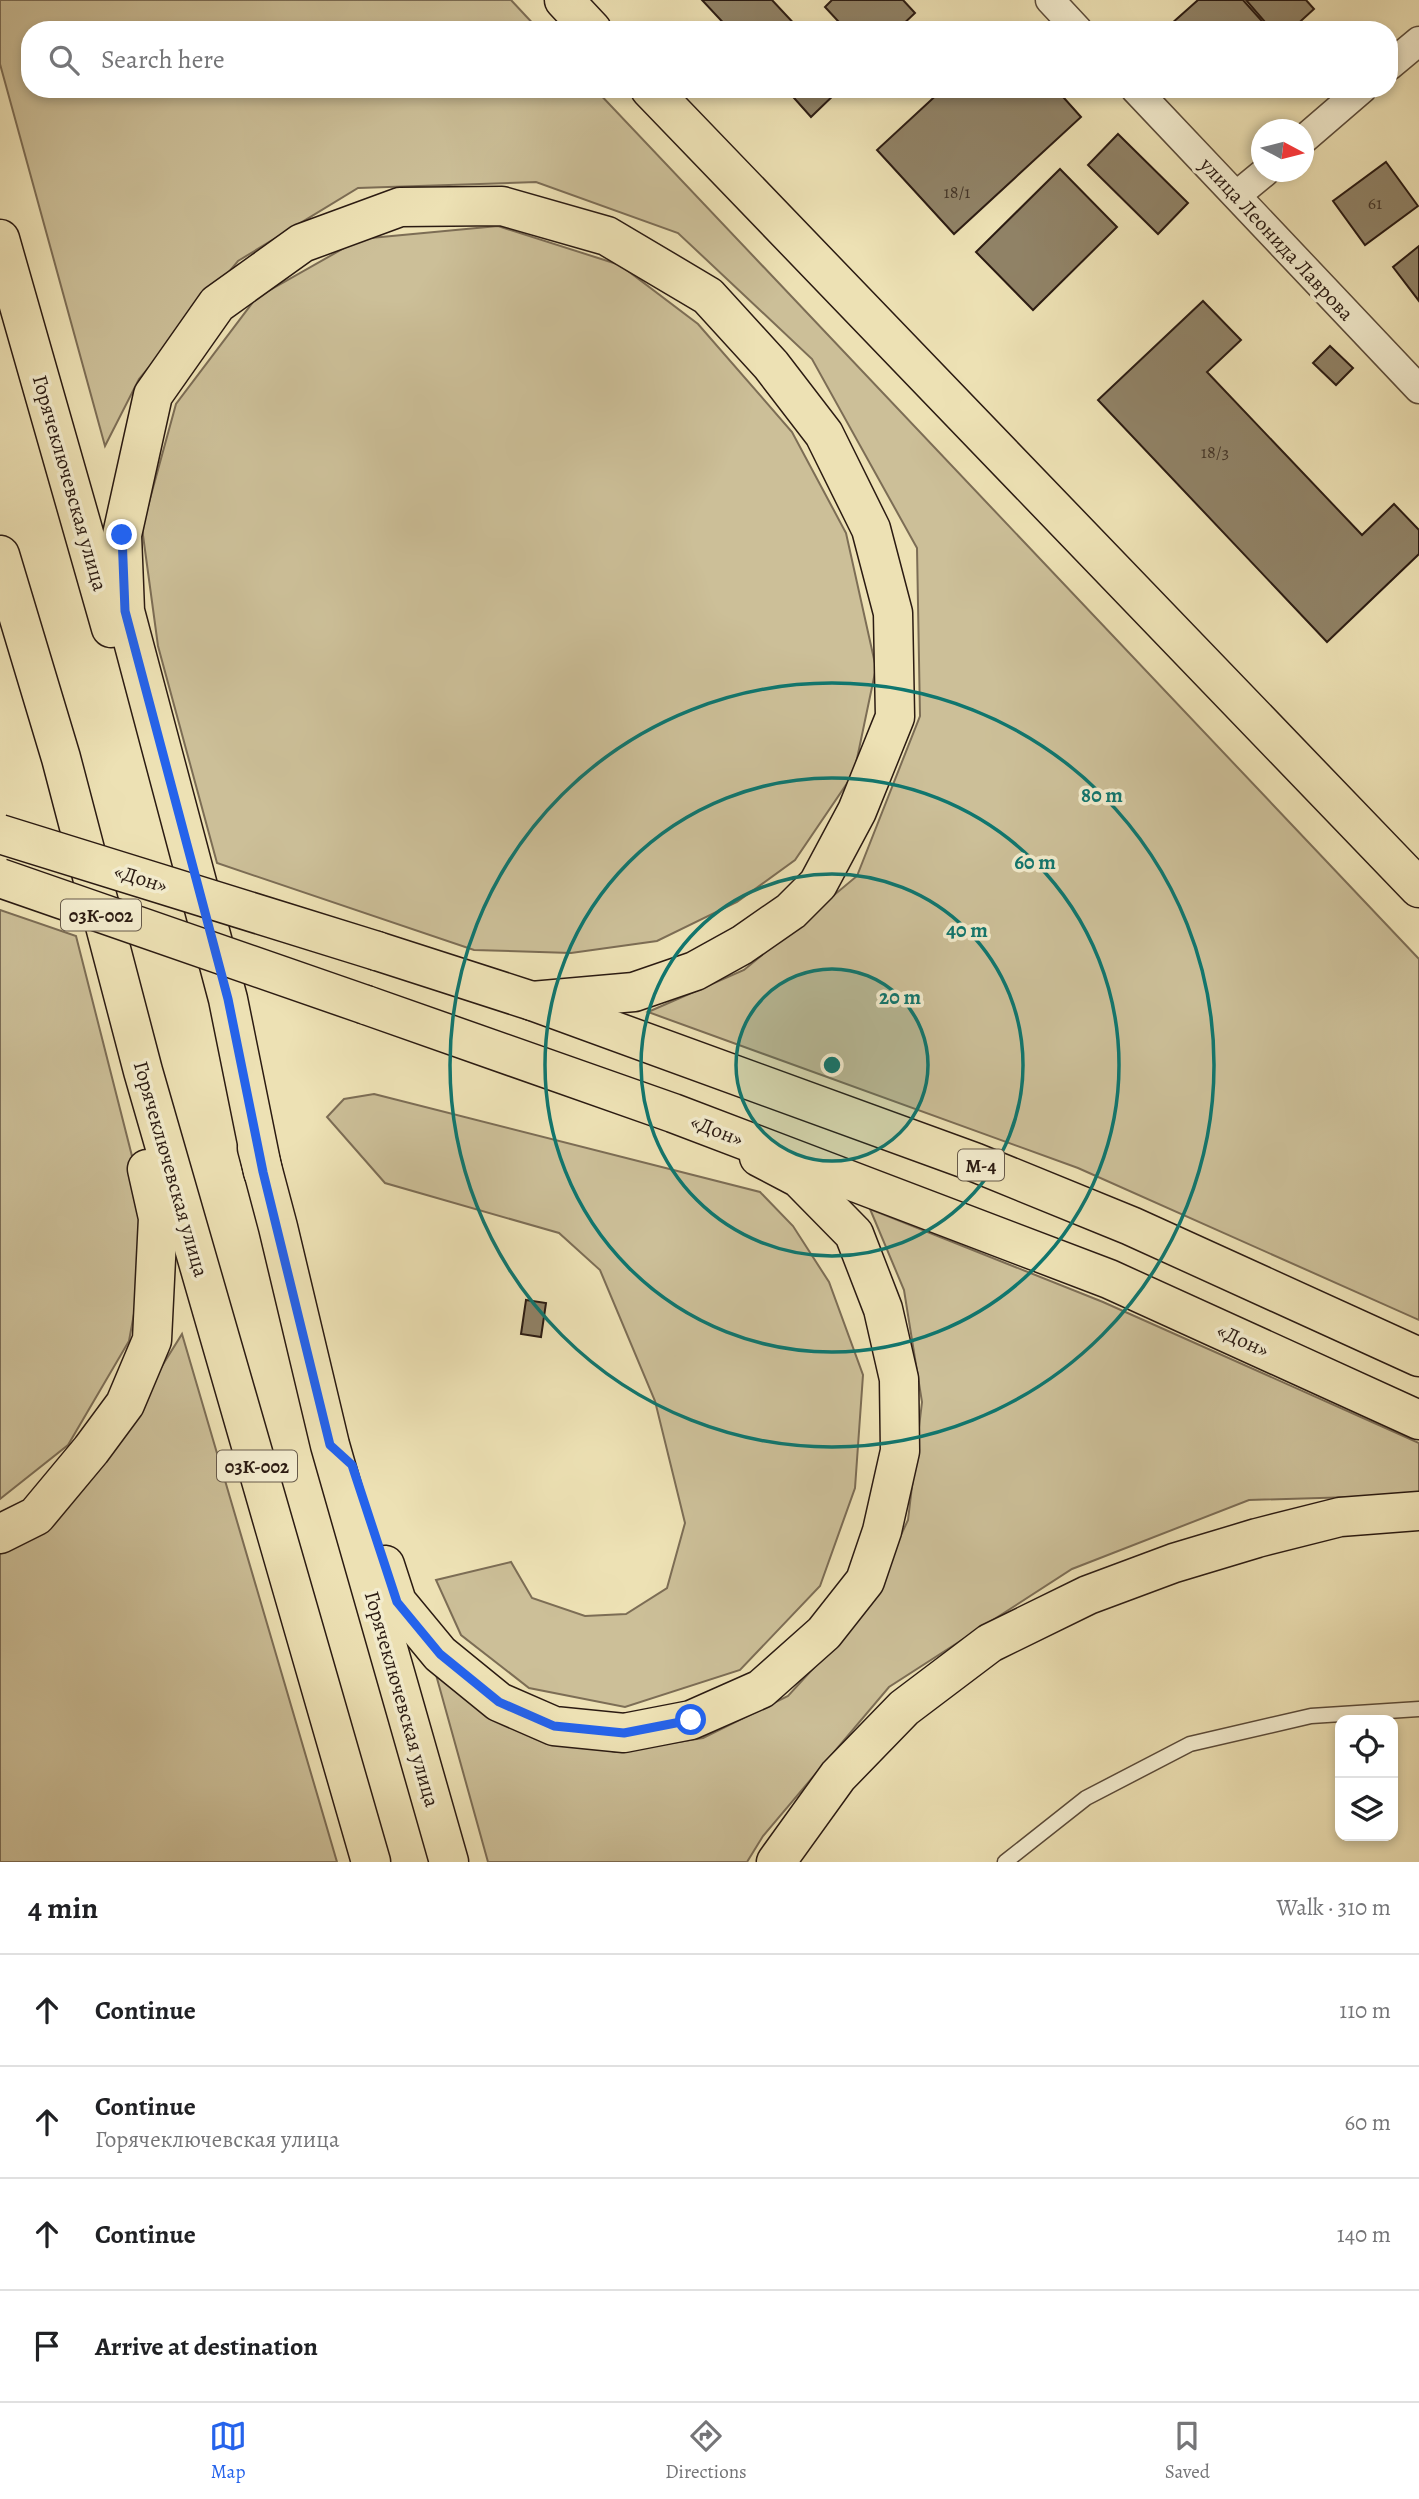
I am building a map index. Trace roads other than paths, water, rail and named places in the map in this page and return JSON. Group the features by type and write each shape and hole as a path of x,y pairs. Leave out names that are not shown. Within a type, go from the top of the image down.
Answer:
{"main road":[{"path":"564,0 584,21"},
{"path":"659,98 1419,888"},
{"path":"263,1172 228,999 125,611 122,535 153,395 217,304 302,243 400,206 502,206 607,236 708,296 771,365 824,433 871,529 893,613 895,717 856,811 818,884 791,912 742,945 695,971 634,992 532,1001"},
{"name":"Горячеключевская улица","path":"0,239 211,980 278,1227 330,1445 449,1862"},
{"name":"Горячеключевская улица","path":"0,555 61,758 143,1071 371,1862"},
{"path":"0,1534 36,1516 125,1404 152,1340 158,1218 128,1087 44,763 26,642"},
{"name":"«Дон»","path":"0,834 532,1001 974,1163 1131,1226 1419,1357"},
{"name":"«Дон»","path":"0,878 673,1113 1109,1279 1419,1420"},
{"path":"330,1445 352,1465 397,1602 440,1654 499,1702 554,1726 624,1733 691,1720 761,1689 824,1633 865,1581 882,1531 900,1451 899,1379 883,1310 854,1234 799,1178 673,1113"},
{"path":"776,1862 838,1776 904,1708 990,1643 1088,1595 1198,1556 1340,1517 1419,1511"}],"street":[{"path":"1050,0 1070,21"},
{"path":"1398,58 1419,41"},
{"name":"улица Леонида Лаврова","path":"1144,98 1419,389"},
{"path":"1314,130 1352,98"},
{"path":"1237,195 1253,182"}],"lane":[{"path":"1005,1862 1086,1798 1190,1744 1311,1716 1419,1709"}]}
